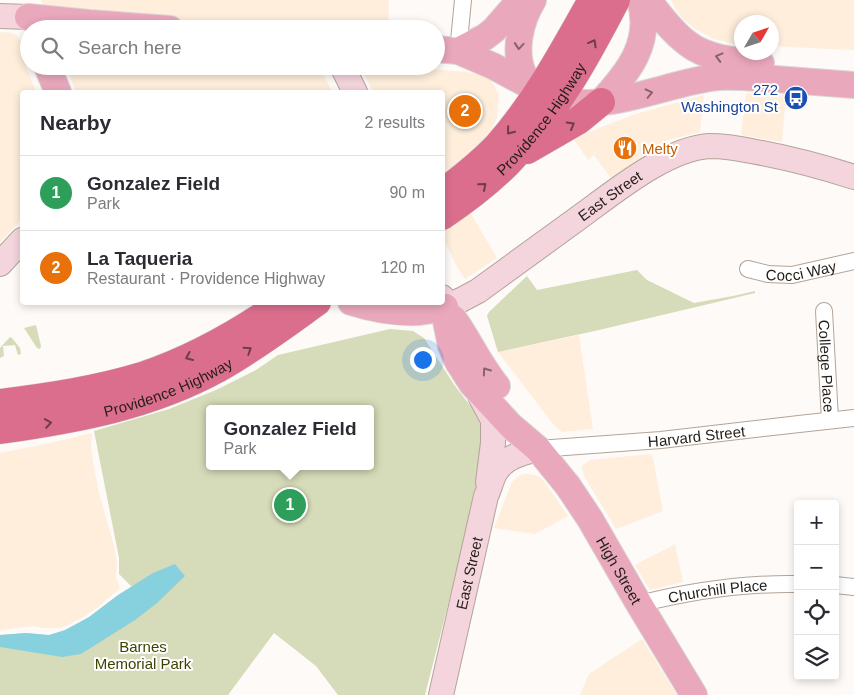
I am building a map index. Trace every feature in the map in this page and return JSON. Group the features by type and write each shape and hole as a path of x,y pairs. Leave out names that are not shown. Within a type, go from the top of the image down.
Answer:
{"highway":[{"name":"Providence Highway","path":"445,203 480,189 513,158 534,134 549,96 562,53 592,0"},
{"name":"Providence Highway","path":"445,203 470,171 497,146 513,127 549,96 581,64 616,0"},
{"path":"513,158 579,120 601,102"},
{"name":"Providence Highway","path":"0,403 77,391 142,376 189,358 254,322 284,309 303,305"},
{"name":"Providence Highway","path":"0,430 90,415 128,406 196,380 223,366 284,309"}],"main road":[{"path":"447,50 486,37 520,0"},
{"path":"533,0 523,22 519,41 519,65 530,85 549,96"},
{"path":"601,102 626,73 640,47 644,24 640,0"},
{"path":"648,0 675,33 698,51 726,59 743,61 854,69"},
{"path":"0,16 27,15 66,20"},
{"path":"447,50 493,66 549,96 581,103 626,98 718,77 854,85"},
{"path":"51,75 57,90"},
{"path":"346,75 354,90"},
{"name":"East Street","path":"445,302 461,300 478,291 639,176 663,161 686,151 708,146 724,146 794,160 854,177"},
{"path":"0,264 20,242"},
{"name":"High Street","path":"445,304 478,360 517,412 538,449"},
{"path":"363,305 382,310 418,312 436,305"},
{"name":"High Street","path":"444,305 451,346 458,362 472,384 511,426 538,449 568,486 694,695"},
{"path":"472,384 493,420 493,444 486,496"},
{"name":"East Street","path":"441,695 486,496 496,471 504,462 516,455 538,449"}],"street":[{"path":"447,50 463,0"},
{"name":"Cocci Way","path":"748,270 768,274 792,275 854,261"},
{"name":"College Place","path":"824,311 830,420"},
{"name":"Harvard Street","path":"538,449 661,440 854,418"},
{"name":"Churchill Place","path":"639,604 716,588 742,585 794,584"},
{"path":"839,585 854,586"}],"shaded area":[{"path":"41,0 389,0 388,20 160,20 54,11 43,5"},
{"path":"671,0 854,0 854,50 779,46 779,15 734,15 733,44 714,39 695,29 683,19"},
{"path":"0,32 12,33 20,40 20,75 29,75 35,90 20,90 20,221 0,242"},
{"path":"445,70 484,75 490,80 499,95 497,118 492,129 482,143 447,173 497,258 465,279 445,241 445,90 372,90 364,75 445,75"},
{"path":"69,75 324,75 331,90 75,90"},
{"path":"746,93 786,95 782,142 741,135"},
{"path":"704,95 700,132 668,140 660,144 611,178 594,155 588,160 573,138 636,114"},
{"path":"579,335 593,429 562,432 553,424 498,352"},
{"path":"92,433 93,463 99,493 114,546 117,563 116,578 120,588 97,608 61,628 33,626 0,630 0,453"},
{"path":"652,454 663,511 616,529 584,476 582,466 590,460"},
{"path":"527,474 540,477 568,516 535,534 494,528 512,482 520,475"},
{"path":"675,544 683,582 650,590 635,565"},
{"path":"642,639 677,695 580,695 589,674"}],"green space":[{"path":"637,270 647,280 694,303 755,291 755,293 498,352 487,316 527,276 537,290"},
{"path":"36,325 40,349 37,348 24,328"},
{"name":"Barnes Memorial Park","path":"390,329 413,331 424,338 455,386 472,408 486,435 479,477 425,695 338,695 316,666 274,633 228,695 0,695 0,635 26,633 96,640 148,603 119,574 119,558 94,431 169,409 216,390 256,370 278,355"},
{"path":"10,337 20,348 21,354 18,355 15,345 3,346 4,356 0,358 0,348"}],"water":[{"path":"175,564 185,576 157,603 135,620 81,654 62,657 0,647 0,635 26,633 49,635 65,630 89,617 118,595 153,573"}],"place":[{"name":"272 Washington St","path":"796,98"},
{"name":"La Taqueria","path":"465,111"},
{"name":"Melty","path":"625,148"},
{"name":"Gonzalez Field","path":"290,505"}]}
